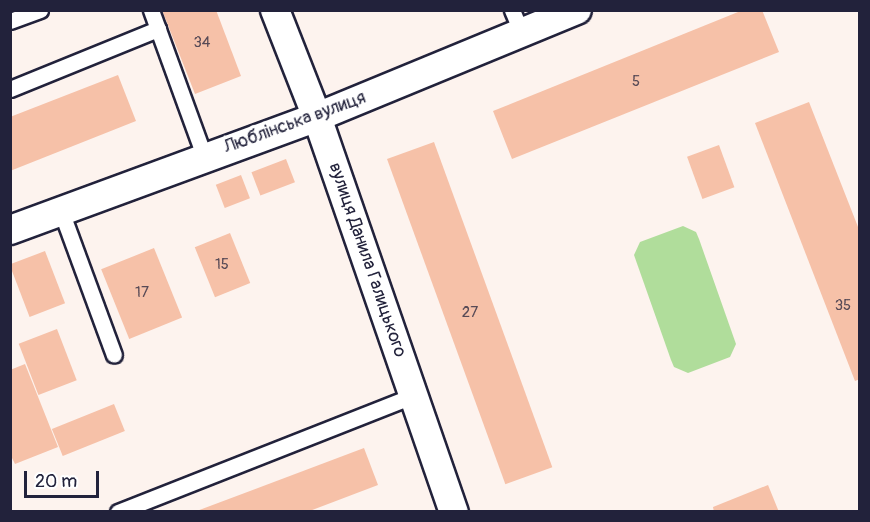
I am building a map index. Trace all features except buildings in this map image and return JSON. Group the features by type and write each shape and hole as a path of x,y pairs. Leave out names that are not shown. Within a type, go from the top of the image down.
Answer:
{"street":[{"name":"вулиця Данила Галицького","path":"275,10 317,117 415,395 450,510"},
{"name":"Люблінська вулиця","path":"10,230 204,156 317,117 517,22 577,10"}],"lane":[{"path":"10,21 40,10"},
{"path":"151,10 204,156"},
{"path":"10,89 158,29"},
{"path":"60,211 114,355"},
{"path":"118,512 415,395"}],"green space":[{"path":"683,226 696,232 736,344 730,357 688,373 674,367 634,255 640,242"}]}
